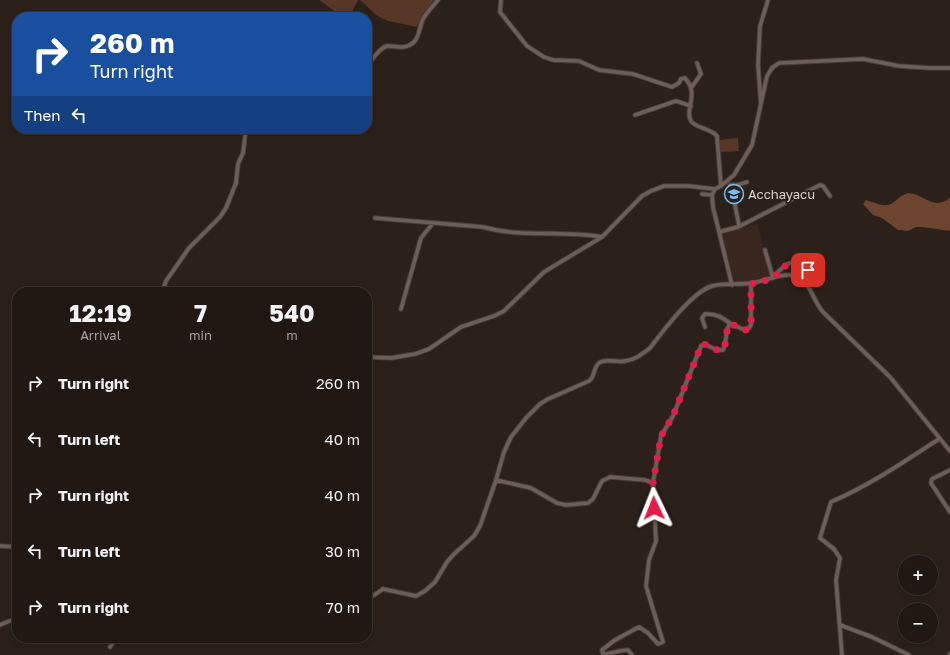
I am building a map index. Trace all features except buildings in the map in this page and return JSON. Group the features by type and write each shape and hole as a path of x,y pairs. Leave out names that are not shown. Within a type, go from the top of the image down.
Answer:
{"street":[{"path":"372,60 379,51 386,46 400,47 409,45 413,42 418,37 423,19 438,0"},
{"path":"501,0 500,12 507,23 527,46 544,57 553,60 579,61 599,70 634,74 672,87 679,83 681,79 685,78 691,88 692,96 689,116 691,120 694,125 713,132 717,136 721,186"},
{"path":"761,105 758,65 760,26 768,0"},
{"path":"372,357 391,358 415,354 429,349 461,327 504,311 544,272 602,237 642,196 651,191 664,186 688,186 715,189 721,186 734,175 752,145 767,76 772,68 779,63 863,59 899,66 950,68"},
{"path":"691,88 701,74 697,63"},
{"path":"635,114 676,101 691,106"},
{"path":"164,287 166,281 189,248 220,217 226,208 236,183 238,164 243,152 246,134"},
{"path":"725,183 730,185 738,185 747,182"},
{"path":"730,185 739,225"},
{"path":"719,232 738,227 820,186 823,186 830,196"},
{"path":"715,189 712,195 713,207 732,285"},
{"path":"702,194 712,195"},
{"path":"375,218 483,227 498,231 542,235 589,235 602,237"},
{"path":"401,309 421,238 433,223"},
{"path":"766,250 772,278"},
{"path":"772,278 789,263 795,262 802,264 813,277"},
{"path":"372,597 383,589 416,596 426,592 435,582 454,554 474,536 480,526 504,452 511,437 526,418 540,404 548,399 589,382 592,379 596,366 600,362 604,360 623,362 634,359 642,354 650,348 696,296 711,286 751,284 787,275 801,278 808,286 817,305 823,312 890,377 950,451"},
{"path":"705,327 702,318 705,314 712,313 731,324 745,330 748,329 751,325 751,284"},
{"path":"632,655 628,650 620,650 604,654 602,650 606,646 639,627 648,632 658,644 663,642 646,586 649,560 656,541 653,483 661,436 673,416 698,350 704,344 717,350 723,350 725,347 726,332 731,324"},
{"path":"842,655 836,580 840,558 834,548 820,538 832,502 850,494 903,464 939,439"},
{"path":"950,470 932,479 931,483 950,512"},
{"path":"496,480 531,488 557,504 566,505 588,502 593,499 602,481 610,477 645,480 653,483"},
{"path":"0,546 12,547"},
{"path":"0,625 12,620"},
{"path":"840,626 872,637 909,655"},
{"path":"110,647 113,643"}],"shaded area":[{"path":"319,0 358,0 352,12 336,12"},
{"path":"360,0 434,0 423,14 417,27 388,21 376,15"},
{"path":"738,138 739,151 720,152 719,140"},
{"path":"908,193 938,203 944,202 950,198 950,231 922,227 916,227 908,231 898,230 882,218 873,215 863,204 866,200 880,205 887,205"},
{"path":"757,224 771,275 739,284 735,282 722,234"}],"place":[{"name":"Acchayacu","path":"734,194"}],"route":[{"path":"654,508 653,483 661,436 673,416 698,350 704,344 717,350 723,350 725,347 726,332 731,324 745,330 748,329 751,325 751,284 772,278 789,263 795,262 802,264 808,270"}]}
